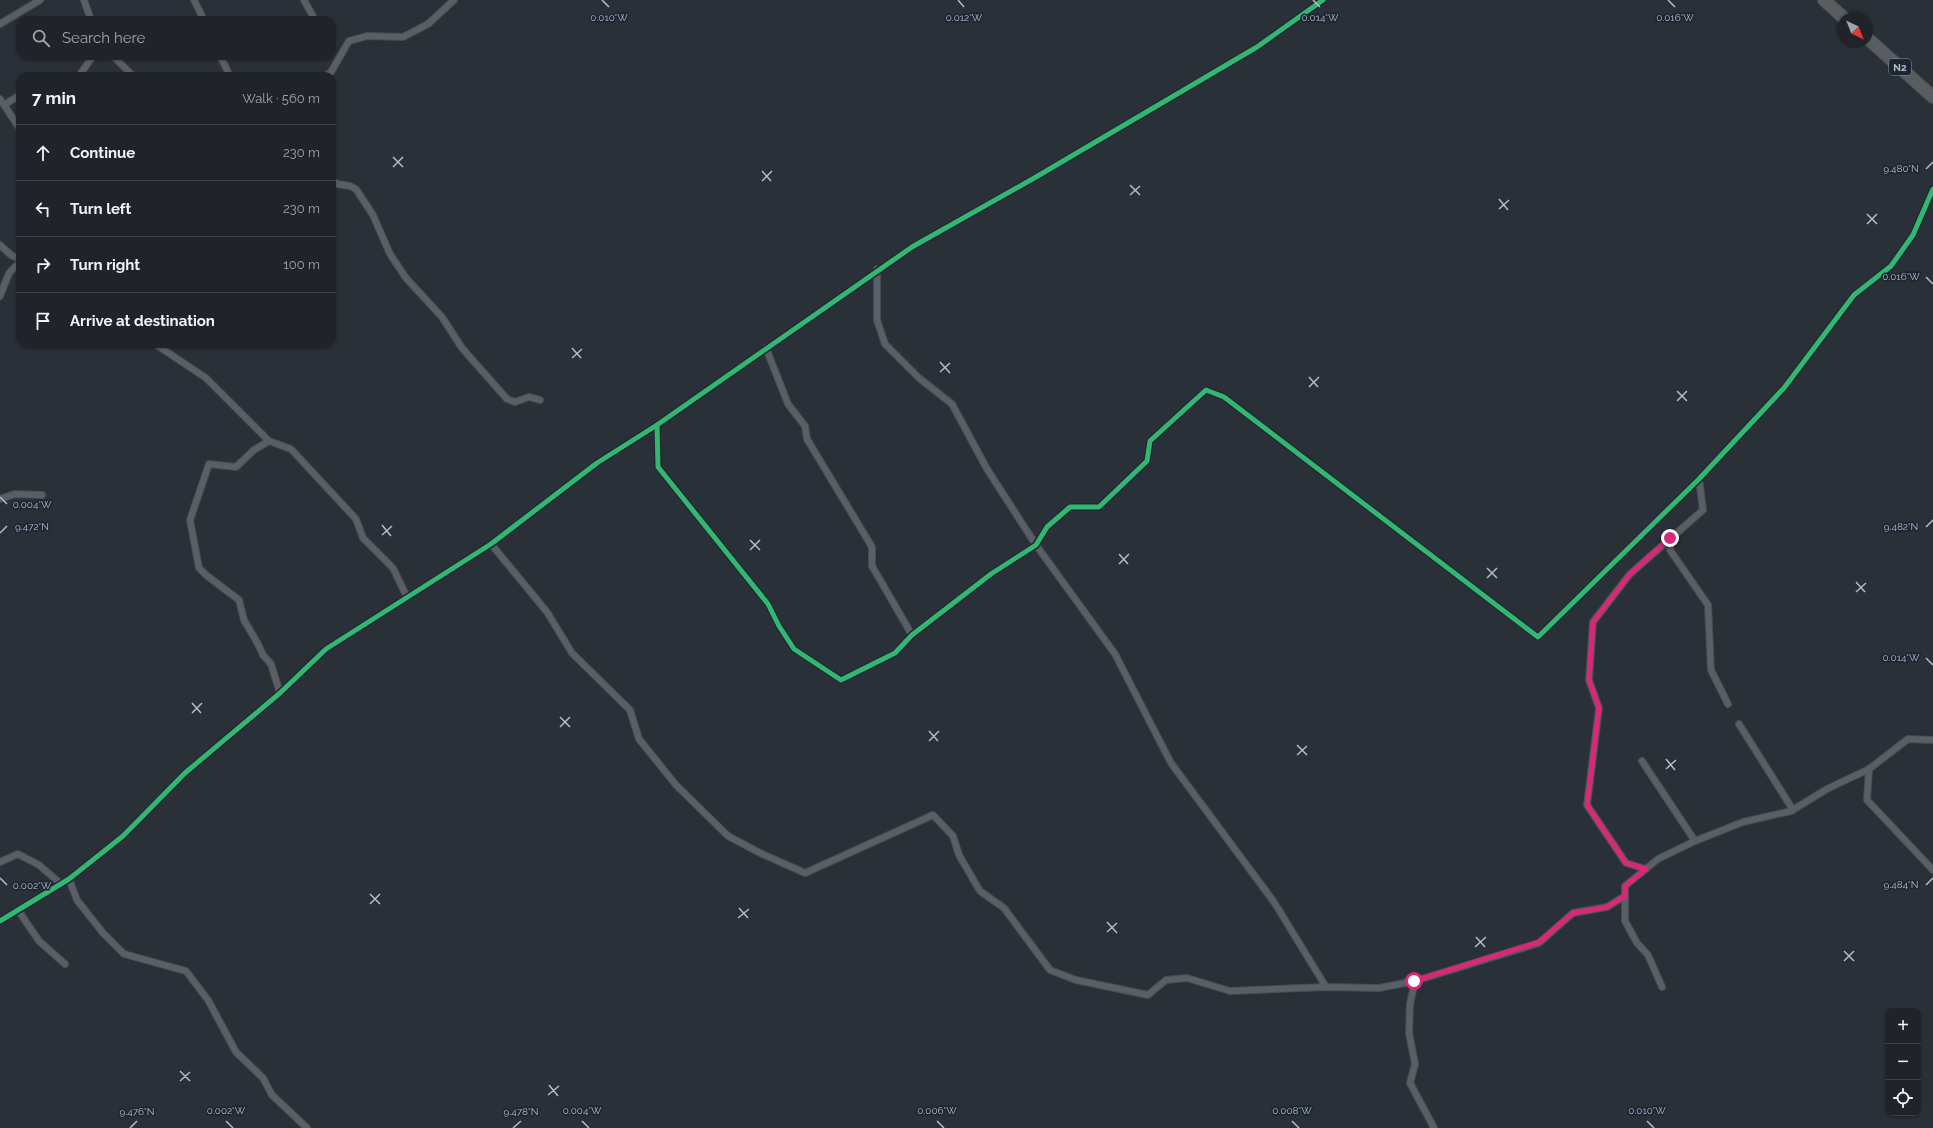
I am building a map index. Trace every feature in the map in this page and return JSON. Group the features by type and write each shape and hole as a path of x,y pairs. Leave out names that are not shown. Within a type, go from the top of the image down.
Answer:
{"highway":[{"path":"1824,0 1837,12"},
{"name":"N2","path":"1873,43 1933,97"}],"street":[{"path":"0,24 40,0"},
{"path":"84,0 90,16"},
{"path":"194,0 202,16"},
{"path":"304,0 313,16"},
{"path":"0,921 69,879 123,836 185,773 280,693 326,649 491,544 597,463 657,425 877,269 912,247 1036,177 1257,47 1323,0"},
{"path":"331,72 349,41 367,36 403,37 428,24 450,1"},
{"path":"84,72 91,60"},
{"path":"116,60 129,72"},
{"path":"222,60 228,72"},
{"path":"4,105 16,98"},
{"path":"0,99 16,123"},
{"path":"336,183 350,186 356,190 373,215 390,254 406,278 442,317 462,348 507,399 516,402 529,398 540,400"},
{"path":"657,425 658,467 764,598 779,626 794,649 841,680 895,653 912,635 991,574 1036,544 1046,527 1070,507 1099,507 1148,461 1150,441 1206,390 1224,397 1538,637 1700,479 1784,388 1854,295 1891,266 1913,235 1933,189"},
{"path":"0,245 11,255 16,257"},
{"path":"0,296 9,273 16,266"},
{"path":"877,269 877,320 886,344 920,378 952,404 987,470 1036,544 1115,654 1172,763 1274,902 1326,987"},
{"path":"161,348 206,378 269,441 291,449 356,519 363,538 393,568 407,597"},
{"path":"766,348 788,404 805,426 807,438 872,547 872,566 912,635"},
{"path":"269,441 254,450 236,467 208,464 190,520 199,568 239,600 244,620 263,655 271,664 280,693"},
{"path":"1646,869 1626,863 1587,805 1599,708 1589,680 1593,622 1630,574 1704,510 1700,479"},
{"path":"0,500 15,494 42,495"},
{"path":"1670,538 1670,550 1708,605 1711,670 1728,704"},
{"path":"491,544 547,612 572,653 630,710 640,739 676,785 728,836 762,854 805,873 933,815 953,836 959,855 980,891 1004,908 1050,970 1076,980 1148,994 1166,980 1187,978 1230,991 1326,987 1379,988 1414,981 1539,942 1573,913 1607,907 1625,896"},
{"path":"1739,724 1793,810"},
{"path":"1662,987 1648,955 1637,943 1625,921 1625,886 1658,859 1694,841 1743,822 1793,810 1827,789 1869,769 1908,739 1933,740"},
{"path":"1642,761 1694,841"},
{"path":"1869,769 1867,800 1933,870"},
{"path":"0,862 18,854 39,865 61,884"},
{"path":"69,879 77,900 103,933 124,954 186,971 208,1000 236,1052 262,1078 272,1094 307,1128"},
{"path":"18,910 39,940 64,964"},
{"path":"1414,981 1410,1004 1409,1033 1415,1064 1410,1083 1434,1128"}],"cycle path":[{"path":"0,921 69,879 123,836 185,773 280,693 326,649 491,544 597,463 657,425 912,247 1036,177 1257,47 1323,0"},
{"path":"657,425 658,467 768,604 779,626 794,649 841,680 895,653 912,635 991,574 1036,545 1047,527 1070,507 1099,507 1147,461 1150,441 1206,390 1224,397 1538,637 1699,479 1784,388 1854,295 1891,266 1913,235 1933,189"}],"route":[{"path":"1414,981 1539,942 1573,913 1607,907 1625,896 1625,886 1646,869 1626,863 1587,805 1599,708 1589,680 1593,622 1630,574 1670,538"}]}
